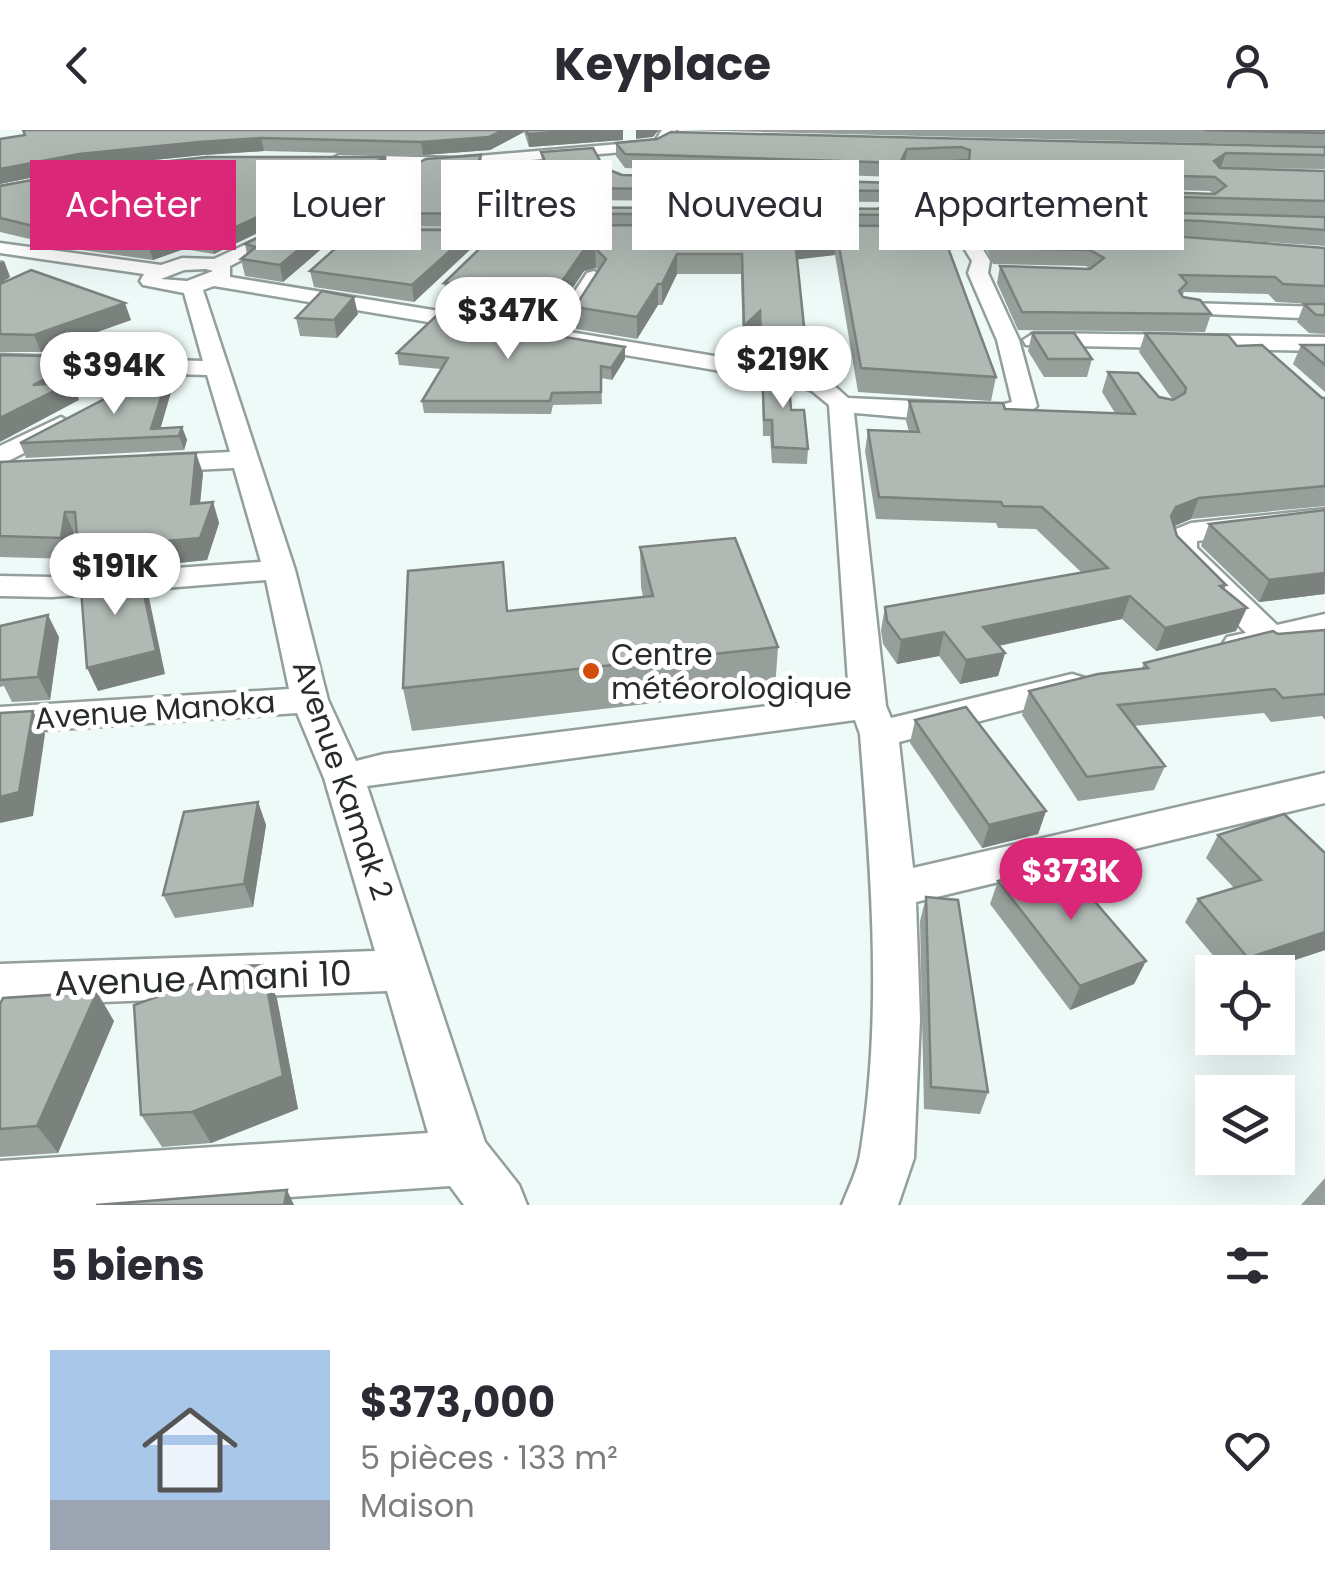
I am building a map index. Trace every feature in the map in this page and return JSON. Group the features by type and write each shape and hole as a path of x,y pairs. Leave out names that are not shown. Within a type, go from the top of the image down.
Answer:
{"street":[{"path":"335,148 326,159 423,164 603,155 657,145 667,134 684,139"},
{"path":"0,192 30,187"},
{"path":"864,210 879,210"},
{"path":"869,236 879,236"},
{"path":"195,275 256,246"},
{"path":"0,248 289,292 427,306 557,336 794,376 829,390 842,405 894,890 896,1019 887,1158 870,1205"},
{"path":"289,292 336,250"},
{"path":"473,261 485,250"},
{"path":"842,405 1003,413 1025,406 987,273 974,250"},
{"path":"36,276 72,259"},
{"name":"Avenue Kamak 2","path":"195,275 217,368 279,570 310,700 344,778 463,1158 499,1205"},
{"path":"557,336 594,277"},
{"path":"1187,309 1325,313"},
{"path":"1008,340 1325,344"},
{"path":"1108,342 1130,369"},
{"path":"1252,344 1281,371"},
{"path":"0,362 217,368"},
{"path":"119,394 170,367"},
{"path":"0,457 85,412"},
{"path":"132,465 245,459"},
{"path":"0,471 38,470"},
{"path":"1270,638 1182,550 1182,537 1191,532 1325,518"},
{"path":"0,586 52,587 279,570"},
{"path":"1214,651 1325,624"},
{"path":"344,778 384,768 873,720 1102,679"},
{"name":"Avenue Manoka","path":"0,720 310,700"},
{"path":"894,890 1320,795"},
{"name":"Avenue Amani 10","path":"0,985 407,970"},
{"path":"0,1189 463,1158"}],"building":[{"path":"23,130 503,130 489,137 421,142 261,138 199,142 30,160 30,163 0,169 0,139 25,135"},
{"path":"526,130 585,130 528,134"},
{"path":"1204,130 1325,130 1325,133"},
{"path":"671,132 1325,147 1325,155 1226,153 1214,161 1220,168 1325,171 1325,201 1184,197 1184,193 1215,194 1226,186 1215,177 1184,176 1184,160 969,160 970,150 961,147 907,149 902,160 879,162 625,154 616,143 657,139"},
{"path":"593,148 600,160 545,160 541,152"},
{"path":"481,155 479,160 441,160 441,213 421,213 421,161"},
{"path":"386,157 256,160 256,218 236,227 236,160 179,160"},
{"path":"612,171 632,175 632,189 612,188"},
{"path":"30,180 30,225 0,218 0,186"},
{"path":"859,182 879,183 879,191 859,191"},
{"path":"612,208 632,208 632,214 612,214"},
{"path":"859,209 879,209 879,215 859,215"},
{"path":"1184,213 1325,217 1325,230 1184,220"},
{"path":"612,225 632,225 632,250 796,250 805,336 786,335 786,341 761,337 760,311 744,326 742,254 677,254 662,284 658,284 637,317 575,307 606,259 597,250 612,250"},
{"path":"859,226 879,226 879,250 949,250 996,377 861,368 840,250 859,250"},
{"path":"421,230 441,230 441,250 451,250 412,285 310,271 334,250 421,250"},
{"path":"1184,237 1325,248 1325,286 1283,284 1275,277 1180,275 1187,283 1179,291 1183,297 1200,300 1211,314 1022,312 1000,266 1090,269 1104,258 1090,250 1184,250"},
{"path":"256,247 298,250 280,265 241,259"},
{"path":"478,250 587,250 547,303 453,288 458,283 444,283"},
{"path":"31,270 125,303 34,335 0,334 0,284"},
{"path":"322,291 354,297 334,320 296,318"},
{"path":"1304,304 1325,304 1325,315 1316,315"},
{"path":"436,316 625,347 611,368 601,366 601,392 552,393 550,401 422,401 448,358 397,353"},
{"path":"1032,333 1074,333 1092,359 1048,359"},
{"path":"1145,333 1228,335 1237,346 1262,345 1325,398 1325,486 1199,498 1176,507 1171,516 1177,536 1226,585 1220,586 1247,608 1165,628 1130,596 983,627 1005,653 966,660 944,632 901,640 887,621 885,607 1108,568 1042,507 879,497 868,430 919,432 909,401 1003,403 1005,409 1135,414 1108,372 1138,373 1159,397 1173,400 1186,388"},
{"path":"1301,345 1325,345 1325,365"},
{"path":"0,355 88,357 33,385 72,382 0,418"},
{"path":"762,367 788,371 791,410 804,410 808,449 773,447 772,420 764,420"},
{"path":"167,379 151,429 182,427 179,436 20,443 139,381"},
{"path":"196,453 191,504 213,502 200,538 78,549 75,512 65,512 61,538 0,536 0,462"},
{"path":"1325,510 1325,573 1269,580 1209,524"},
{"path":"735,538 778,647 403,688 408,571 503,562 507,611 653,596 640,547"},
{"path":"139,571 156,651 87,668 80,576"},
{"path":"48,615 38,677 0,680 0,626"},
{"path":"1325,630 1325,694 1283,698 1275,689 1118,705 1165,766 1087,777 1029,691 1098,674 1148,668 1144,663 1273,631 1278,634"},
{"path":"966,707 1046,811 989,825 915,720"},
{"path":"33,711 19,792 0,797 0,713"},
{"path":"258,802 244,884 163,895 184,812"},
{"path":"1284,814 1325,853 1325,932 1257,955 1245,955 1198,899 1261,880 1218,835"},
{"path":"1059,860 1146,961 1080,986 998,881"},
{"path":"926,897 958,900 988,1092 931,1087"},
{"path":"263,965 283,1076 192,1112 141,1115 134,1005 244,966"},
{"path":"97,992 37,1126 0,1129 3,998"},
{"path":"287,1190 284,1205 96,1205"}],"place":[{"name":"Centre météorologique","path":"591,671"}]}
